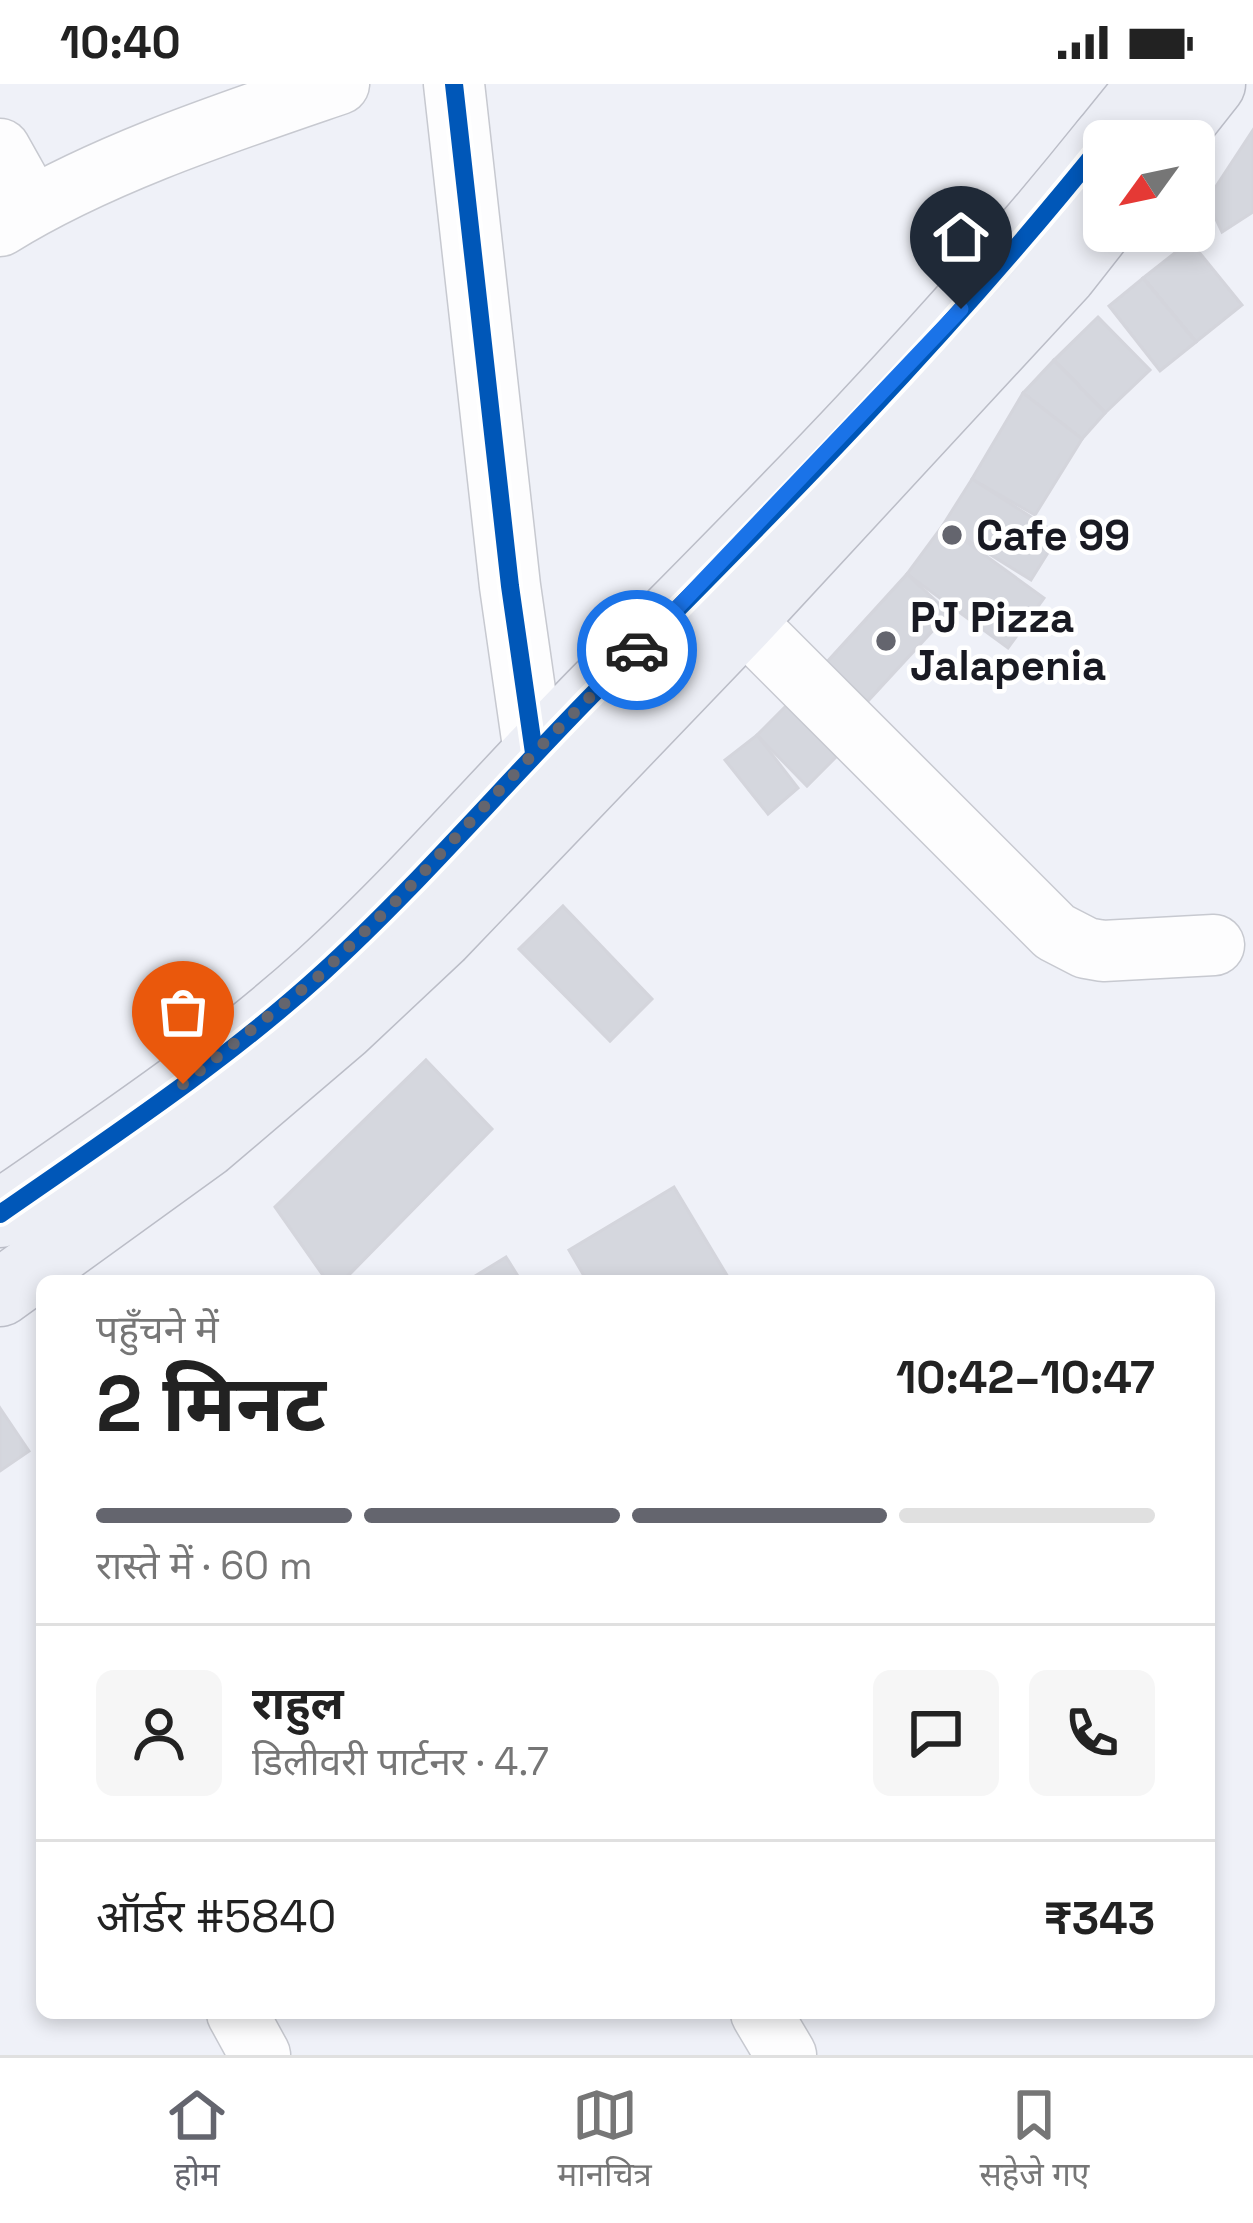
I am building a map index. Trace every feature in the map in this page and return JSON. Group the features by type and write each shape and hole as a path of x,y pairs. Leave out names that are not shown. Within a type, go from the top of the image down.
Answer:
{"highway":[{"path":"1122,120 1151,84"},
{"path":"1184,120 1212,84"},
{"path":"0,1293 206,1144 342,1028 534,753 709,578 1009,258 1083,168"},
{"path":"0,1214 148,1112 319,976 422,914 743,620 1083,249"}],"street":[{"path":"0,149 16,216 211,128 339,84"},
{"path":"454,84 510,586 534,753"},
{"path":"743,620 1055,932 1103,951 1214,945"},
{"path":"240,2019 260,2055"},
{"path":"765,2019 786,2055"}],"building":[{"path":"1253,130 1253,212 1222,232 1215,217 1215,188"},
{"path":"1176,252 1199,252 1242,305 1196,342 1143,278"},
{"path":"1143,278 1196,342 1160,371 1109,306"},
{"path":"1098,317 1150,370 1105,413 1054,360"},
{"path":"1054,360 1105,413 1082,439 1023,393"},
{"path":"1023,393 1082,439 1035,515 972,479"},
{"path":"972,479 1059,535 1031,580 943,525"},
{"path":"943,525 1044,598 1008,648 907,574"},
{"path":"907,574 949,613 867,702 826,663"},
{"path":"794,698 844,749 807,786 757,735"},
{"path":"757,735 798,788 768,814 725,760"},
{"path":"563,906 652,999 610,1041 519,949"},
{"path":"426,1060 492,1129 349,1275 323,1275 275,1207"},
{"path":"674,1187 727,1275 584,1275 569,1250"},
{"path":"506,1257 517,1275 477,1275"},
{"path":"0,1408 29,1451 0,1471"}],"cycle path":[{"path":"454,84 510,586 534,753"},
{"path":"0,1214 204,1070 283,1008 357,940 862,419 1083,168"}],"way so far":[{"path":"183,1084 319,976 637,650"}],"place":[{"name":"Cafe 99","path":"952,535"},
{"name":"PJ Pizza Jalapenia","path":"886,641"}],"route":[{"path":"637,650 961,309"}]}
